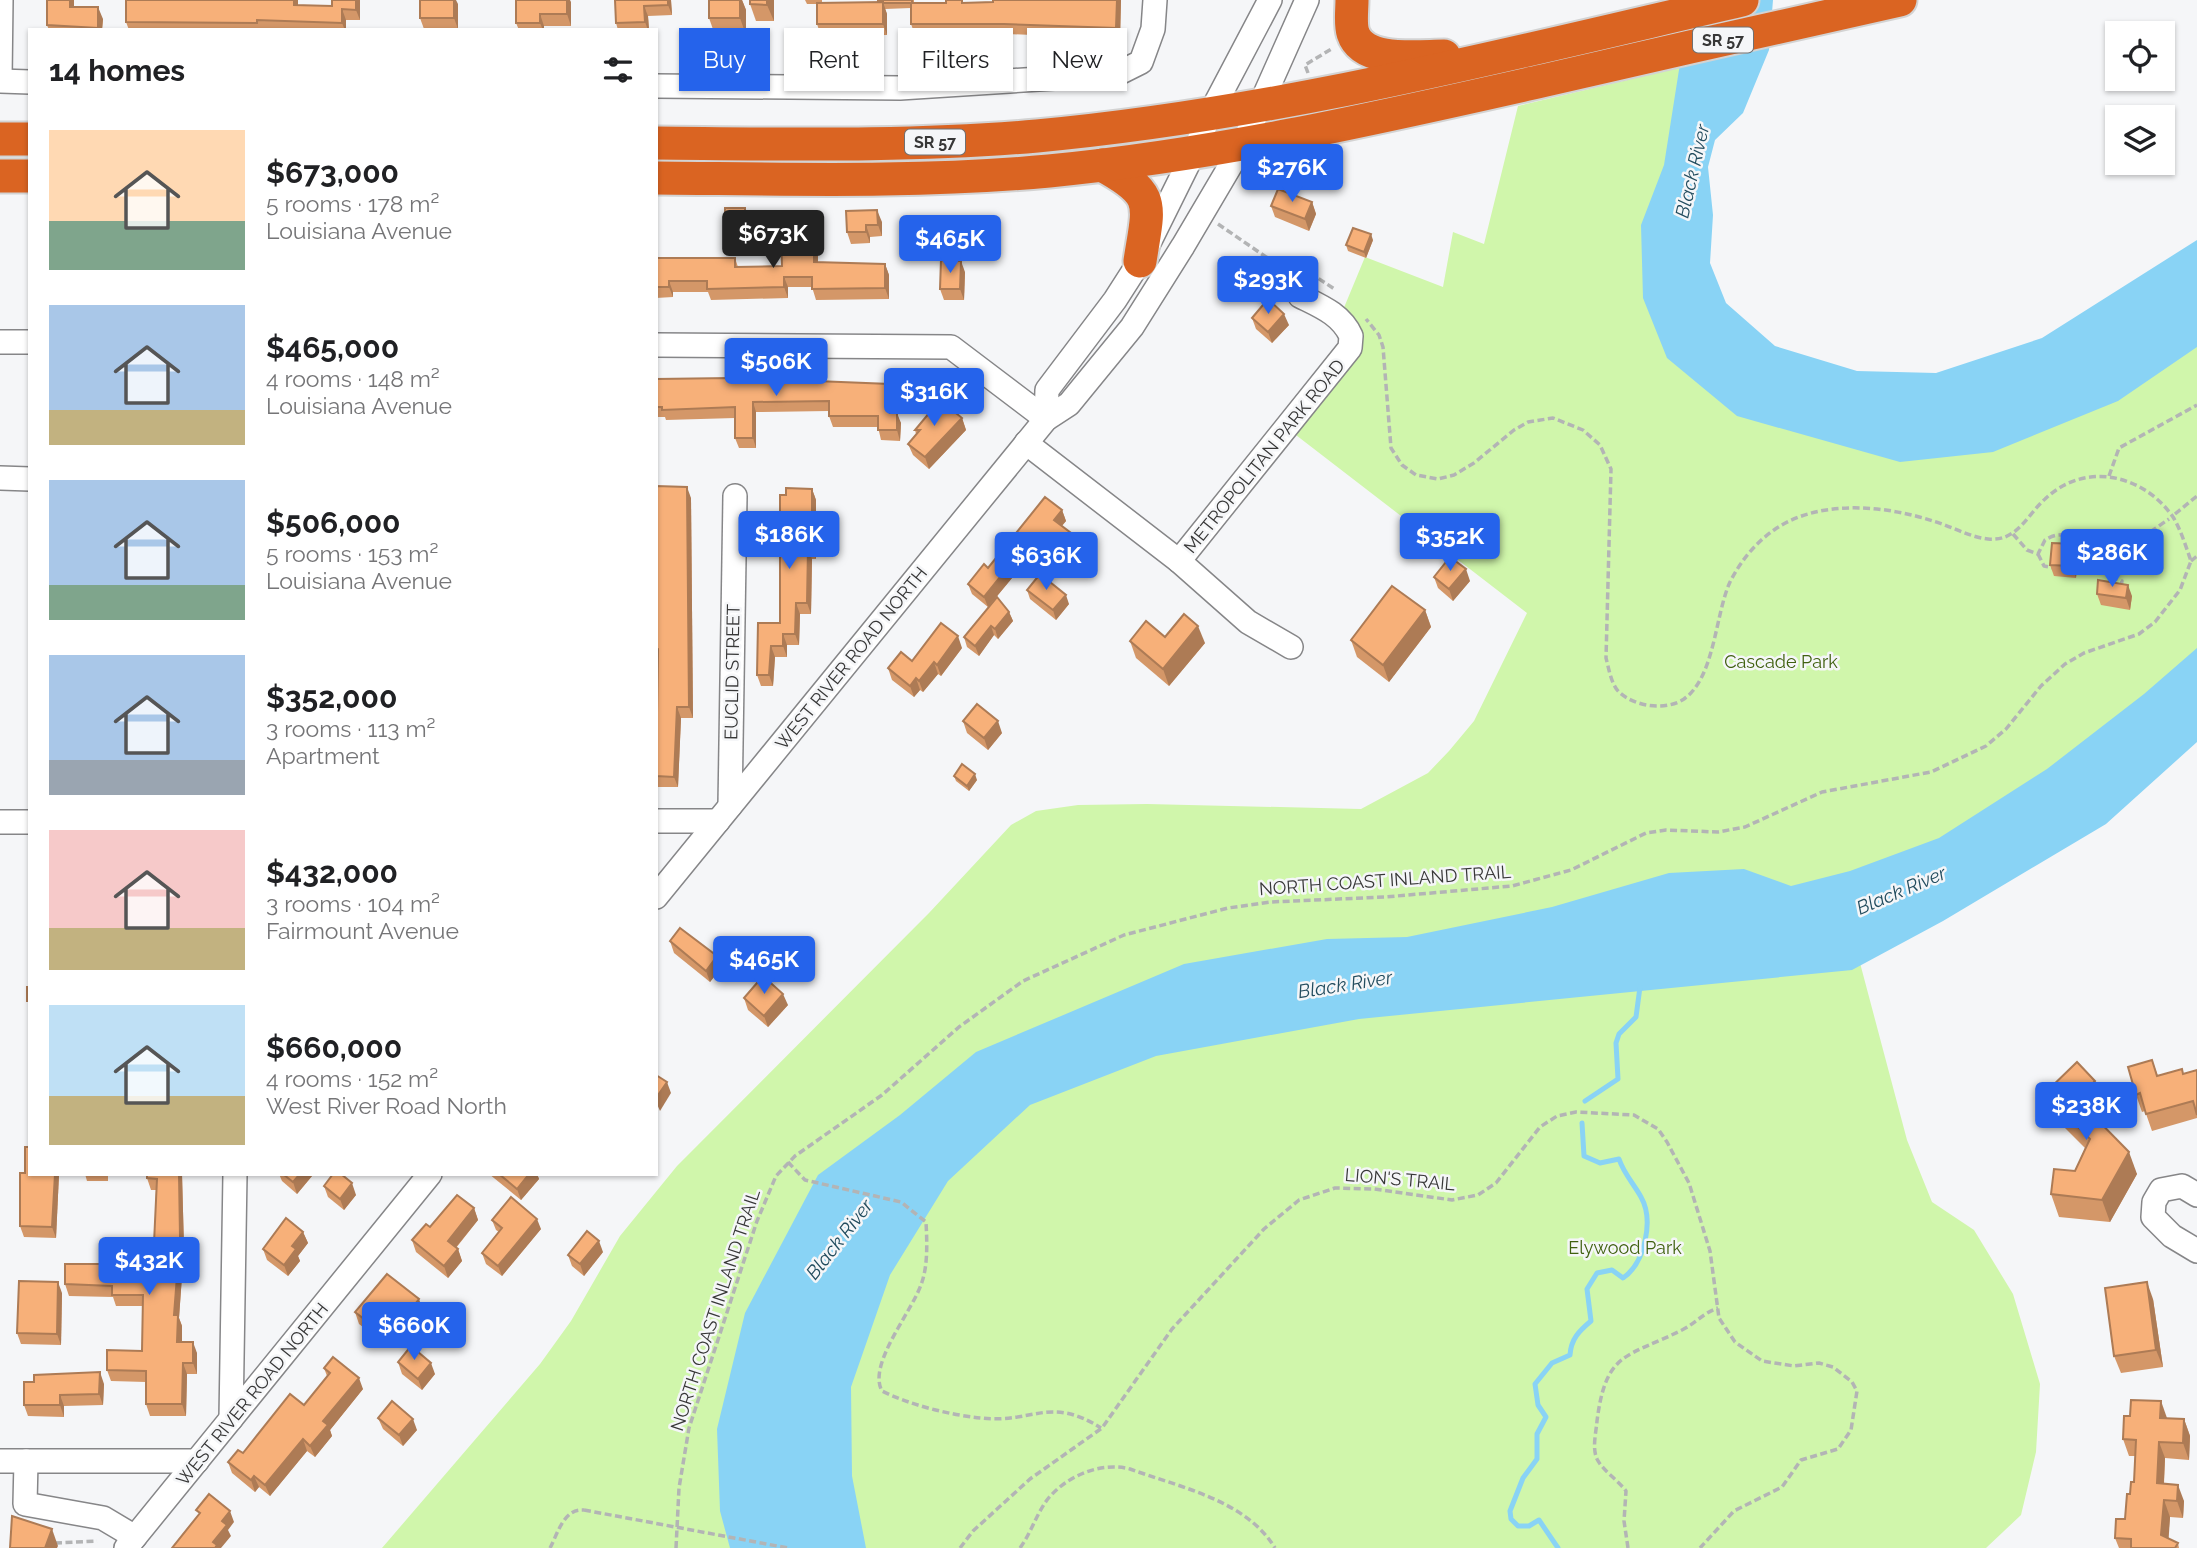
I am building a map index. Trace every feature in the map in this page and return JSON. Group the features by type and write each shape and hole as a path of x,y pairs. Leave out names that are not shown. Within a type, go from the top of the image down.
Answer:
{"highway":[{"path":"1352,0 1354,35 1361,46 1376,54 1492,57"},
{"name":"SR 57","path":"658,143 985,140 1127,126 1300,99 1742,0"},
{"name":"SR 57","path":"658,178 861,179 989,175 1102,165 1242,146 1900,0"},
{"path":"0,139 28,139"},
{"path":"1102,165 1134,183 1148,206 1140,261"},
{"path":"0,176 28,176"}],"street":[{"path":"1,0 0,80 28,82"},
{"path":"658,86 900,88 1117,74 1141,62 1153,29 1155,0"},
{"path":"1046,419 1047,390 1115,300 1140,261 1195,152 1211,112 1270,0"},
{"name":"WEST RIVER ROAD NORTH","path":"658,895 1046,419 1069,404 1132,327 1242,146 1307,0"},
{"name":"METROPOLITAN PARK ROAD","path":"1179,561 1350,348 1351,336 1341,321 1326,309 1300,296"},
{"path":"0,342 28,342"},
{"path":"658,345 951,347 1046,419"},
{"path":"1026,443 1179,561 1248,622 1291,647"},
{"path":"0,478 28,479"},
{"name":"EUCLID STREET","path":"724,814 734,496"},
{"path":"658,821 724,814"},
{"path":"0,822 28,822"},
{"path":"231,1419 235,1176"},
{"name":"WEST RIVER ROAD NORTH","path":"130,1542 428,1176"},
{"path":"2197,1195 2182,1186 2161,1191 2154,1202 2153,1217 2172,1236 2197,1251"},
{"path":"0,1461 197,1461"},
{"path":"26,1461 25,1504 103,1518 130,1542"}],"path":[{"path":"1300,99 1308,73 1306,65 1354,35"},
{"path":"1214,221 1266,257 1307,271 1340,293"},
{"path":"1358,312 1379,335 1383,347 1391,448 1402,465 1416,475 1438,479 1454,475 1528,422 1553,418 1569,422 1600,445 1611,469 1606,658 1611,678 1619,692 1634,702 1653,706 1670,705 1684,698 1700,681 1729,583 1749,552 1775,529 1822,511 1855,508 1905,514 1989,539 2013,534 2046,498 2068,483 2084,477 2109,476 2146,489 2176,523 2191,561 2197,556"},
{"path":"2109,476 2119,448 2197,405"},
{"path":"2175,514 2197,496"},
{"path":"2120,592 2122,581 2109,575 2103,568 2101,550 2112,537 2127,533 2140,539 2169,519"},
{"path":"2013,534 2027,550 2038,554"},
{"path":"2054,561 2054,569 2049,568 2040,561 2038,554 2045,540 2059,534 2082,540 2090,549 2101,550"},
{"path":"2065,553 2086,555 2090,549"},
{"name":"NORTH COAST INLAND TRAIL","path":"676,1548 681,1469 694,1409 764,1200 776,1175 788,1161 882,1096 996,998 1023,981 1125,935 1250,904 1373,898 1512,886 1571,870 1646,834 1666,830 1717,832 1745,827 1822,792 1931,772 1986,746 2006,729 2041,686 2065,664 2084,653 2139,634 2155,622 2180,590 2191,561"},
{"name":"LION'S TRAIL","path":"960,1548 973,1531 1030,1479 1102,1428 1172,1329 1264,1229 1299,1200 1335,1188 1374,1189 1452,1200 1478,1195 1502,1176 1531,1135 1549,1120 1566,1113 1634,1115 1658,1129 1678,1161 1696,1203 1714,1268 1719,1318 1725,1330 1748,1354 1779,1365 1819,1363 1833,1367 1852,1382 1857,1391 1851,1430 1838,1449 1801,1460 1782,1487 1734,1511 1700,1548"},
{"path":"788,1161 800,1178 901,1202 925,1219 924,1276 910,1311 884,1355 878,1378 882,1391 917,1403 982,1419 1072,1412 1102,1428"},
{"path":"1629,1548 1624,1521 1626,1491 1599,1462 1595,1453 1606,1377 1614,1365 1626,1356 1683,1330 1697,1317 1718,1308"},
{"path":"1020,1548 1047,1500 1062,1486 1087,1472 1116,1466 1232,1508 1257,1525 1275,1548"},
{"path":"550,1548 569,1514 575,1509 788,1548"},
{"path":"42,1539 55,1543 97,1541"}],"green space":[{"path":"1716,59 1683,193 1707,345 1890,419 2197,290 2197,702 1847,914 1907,1140 1932,1202 1974,1230 2013,1294 2040,1384 2036,1452 2021,1515 1986,1548 382,1548 540,1364 571,1321 620,1236 677,1166 929,913 1011,825 1036,811 1078,805 1361,809 1428,773 1449,751 1474,721 1527,613 1292,432 1350,365 1343,310 1365,257 1443,287 1453,232 1484,244 1518,106"}],"water":[{"name":"Black River","path":"1690,0 1773,0 1769,50 1743,113 1715,140 1708,167 1713,215 1710,263 1726,303 1775,346 1857,371 1936,373 2042,338 2197,240 2197,347 2118,401 1993,452 1900,462 1737,416 1667,358 1643,298 1641,225 1664,165"},
{"name":"Black River","path":"2197,648 2197,742 2106,824 1943,921 1852,970 1359,1019 1156,1056 1030,1105 948,1181 890,1275 851,1387 852,1476 866,1548 730,1548 720,1511 717,1429 745,1313 818,1175 900,1115 976,1052 1184,964 1327,939 1407,937 1552,907 1669,873 1744,869 1791,886 1850,871 1939,838 2047,769 2144,694"}],"building":[{"path":"47,0 70,0 70,7 98,7 98,28 47,25"},
{"path":"126,0 294,0 294,5 332,6 332,0 356,0 356,10 342,9 342,23 257,20 257,23 126,22"},
{"path":"420,0 454,0 454,18 420,18"},
{"path":"516,0 567,0 567,14 540,14 540,23 516,23"},
{"path":"615,0 668,0 668,5 644,6 645,22 616,23"},
{"path":"709,0 740,0 740,18 709,18"},
{"path":"750,0 767,0 767,5 750,4"},
{"path":"878,0 912,0 912,3 883,3"},
{"path":"946,0 962,0 962,3 993,0 1117,0 1116,28 911,24 911,3 946,3"},
{"path":"883,2 883,24 817,24 817,3"},
{"path":"1278,189 1312,202 1305,219 1271,206"},
{"path":"725,208 745,208 745,235 725,235"},
{"path":"877,210 878,225 866,225 866,232 847,232 846,211"},
{"path":"1353,228 1371,234 1364,252 1346,245"},
{"path":"781,234 814,234 814,262 885,264 885,288 812,289 812,277 784,277 784,287 707,289 707,281 669,281 669,287 658,287 658,258 735,258 735,267 782,266"},
{"path":"941,260 961,261 960,289 940,289"},
{"path":"1268,299 1284,314 1268,332 1252,318"},
{"path":"730,378 730,381 791,380 890,384 890,413 897,413 897,430 878,430 878,416 829,416 829,401 753,402 753,438 735,438 735,407 662,410 662,407 658,407 658,379"},
{"path":"940,400 962,418 925,457 908,444 920,430 915,430"},
{"path":"658,486 687,487 689,707 677,707 674,777 658,776"},
{"path":"786,488 812,489 812,548 808,548 807,603 796,603 795,634 783,634 783,646 771,646 769,675 757,675 758,623 780,623 780,495 786,495"},
{"path":"1045,497 1062,510 1054,520 1075,536 1063,550 1043,535 1018,565 1013,561 984,597 968,584 984,564 988,568"},
{"path":"2052,543 2074,544 2072,566 2050,565"},
{"path":"1450,557 1466,569 1449,589 1434,577"},
{"path":"1040,574 1066,595 1053,610 1027,590"},
{"path":"2098,580 2128,585 2126,598 2097,594"},
{"path":"1392,586 1425,610 1383,665 1351,640"},
{"path":"997,597 1009,612 995,629 991,626 975,646 964,637"},
{"path":"1184,614 1198,626 1163,669 1130,641 1146,621 1165,637"},
{"path":"941,623 958,636 937,665 934,662 919,681 916,678 910,686 888,668 901,652 912,661"},
{"path":"977,704 998,721 984,738 963,721"},
{"path":"962,764 975,774 967,786 954,776"},
{"path":"680,928 717,956 706,971 670,941"},
{"path":"763,976 783,994 764,1016 744,998"},
{"path":"2152,1060 2157,1076 2182,1069 2183,1074 2197,1070 2197,1115 2193,1101 2146,1114 2140,1093 2136,1095 2128,1067"},
{"path":"2077,1062 2095,1081 2077,1099 2129,1152 2102,1200 2051,1194 2054,1169 2075,1171 2090,1139 2045,1093"},
{"path":"658,1076 667,1082 658,1095"},
{"path":"25,1147 28,1147 28,1176 55,1176 52,1227 20,1226 20,1173 25,1173"},
{"path":"179,1176 180,1237 174,1315 178,1315 177,1342 193,1342 193,1363 183,1363 182,1404 146,1404 146,1371 107,1370 107,1350 142,1351 143,1295 112,1295 112,1286 65,1284 65,1264 113,1264 113,1242 154,1243 157,1179 147,1178"},
{"path":"286,1176 298,1176 293,1182"},
{"path":"332,1176 343,1176 352,1183 340,1199 324,1186"},
{"path":"501,1176 527,1176 517,1189"},
{"path":"457,1195 474,1208 448,1241 458,1249 444,1266 412,1240 426,1224 430,1227"},
{"path":"511,1197 537,1219 498,1266 482,1253 502,1228 492,1220"},
{"path":"286,1218 303,1232 292,1246 296,1249 284,1265 263,1249"},
{"path":"587,1231 599,1241 580,1264 568,1255"},
{"path":"387,1274 419,1299 407,1314 401,1309 382,1333 355,1312"},
{"path":"19,1281 58,1282 57,1334 17,1333"},
{"path":"2147,1282 2156,1350 2114,1356 2105,1288"},
{"path":"411,1346 431,1363 418,1379 398,1362"},
{"path":"333,1357 359,1378 323,1421 328,1425 310,1446 303,1439 265,1485 254,1476 251,1480 228,1462 238,1450 243,1453 290,1394 304,1405 330,1373 324,1368"},
{"path":"100,1372 99,1394 60,1395 60,1405 24,1405 24,1382 34,1382 34,1375"},
{"path":"2131,1400 2161,1401 2160,1418 2184,1419 2183,1443 2159,1442 2157,1483 2178,1485 2177,1501 2164,1500 2161,1535 2178,1543 2175,1548 2131,1548 2131,1539 2115,1538 2116,1519 2125,1519 2127,1494 2130,1494 2131,1482 2134,1482 2136,1440 2123,1439 2124,1416 2130,1416"},
{"path":"392,1401 413,1419 399,1435 378,1418"},
{"path":"209,1494 230,1511 222,1521 227,1525 213,1542 217,1545 215,1548 172,1548 200,1513 196,1510"},
{"path":"12,1516 52,1529 45,1548 10,1548"}],"waterway":[{"path":"1585,1101 1618,1079 1616,1043 1619,1034 1636,1017 1640,987"},
{"path":"1558,1548 1539,1520 1529,1526 1518,1526 1511,1519 1510,1511 1523,1478 1537,1459 1537,1434 1546,1417 1538,1405 1535,1384 1552,1363 1570,1355 1576,1336 1591,1321 1587,1289 1597,1273 1612,1270 1623,1278 1631,1271 1642,1252 1647,1229 1645,1206 1619,1159 1600,1163 1584,1156 1582,1123"}],"park label":[{"name":"Cascade Park","path":"1781,661"},
{"name":"Elywood Park","path":"1625,1247"}]}
